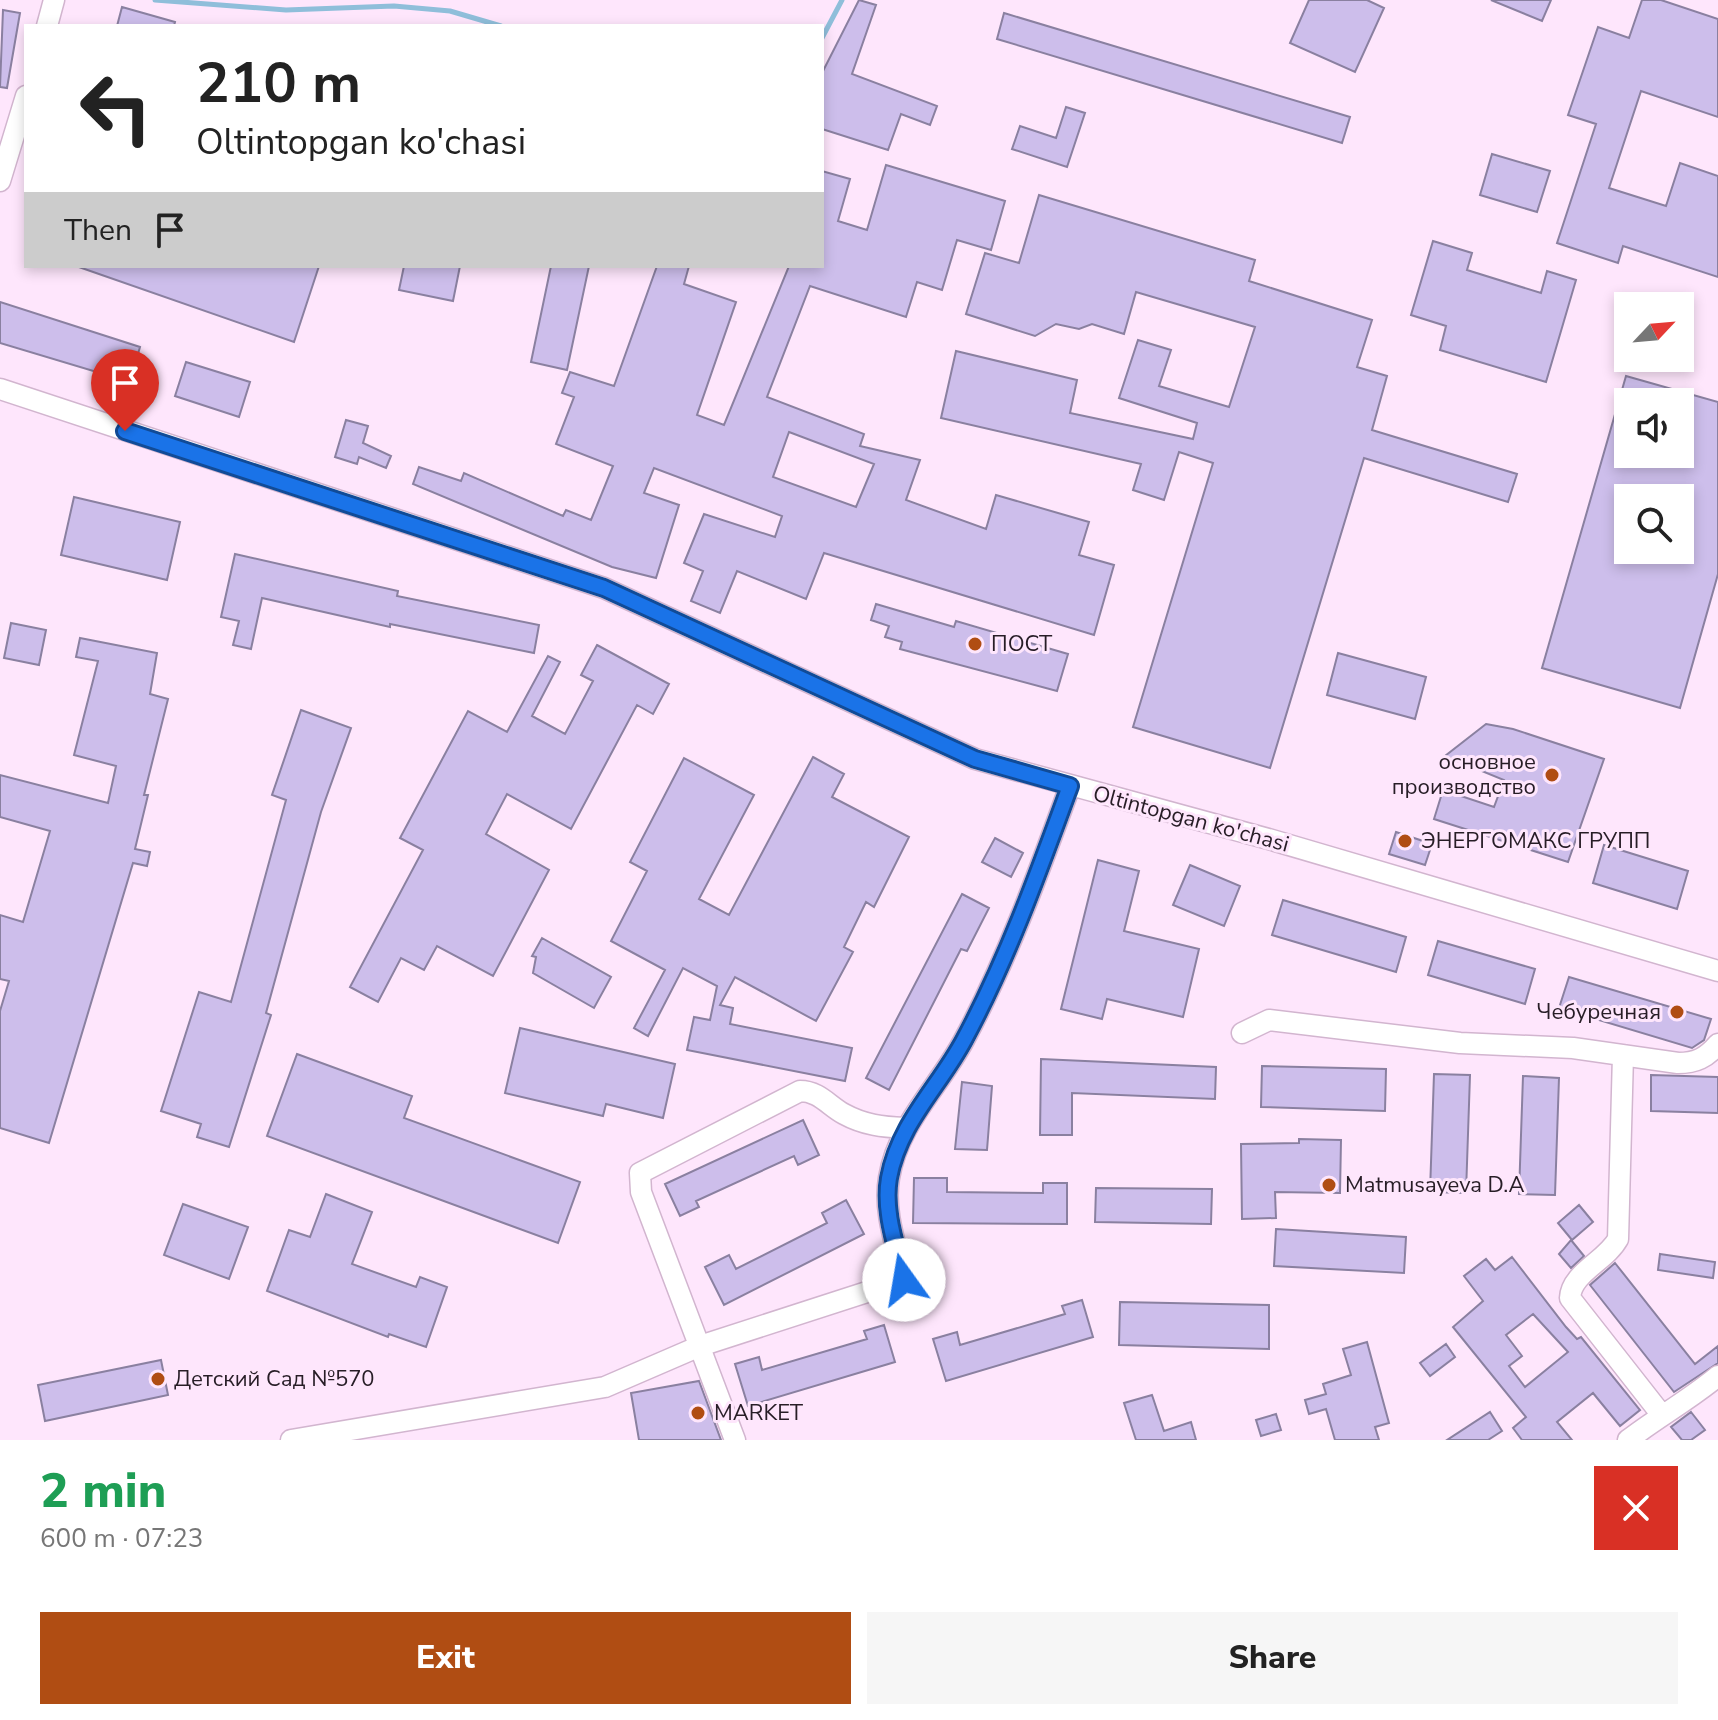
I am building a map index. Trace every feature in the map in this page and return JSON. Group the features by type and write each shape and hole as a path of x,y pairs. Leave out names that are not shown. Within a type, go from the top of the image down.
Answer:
{"street":[{"path":"48,24 54,0"},
{"path":"0,181 24,103"},
{"name":"Oltintopgan ko'chasi","path":"0,389 604,588 975,759 1272,840 1718,971"},
{"path":"291,1440 605,1387 700,1346 904,1280 889,1215 888,1182 905,1128 964,1041 1039,871 1070,786"},
{"path":"1242,1033 1269,1020 1460,1043 1573,1048 1693,1063 1707,1056 1718,1044"},
{"path":"1623,1055 1618,1239 1610,1253 1570,1287 1570,1298 1661,1414"},
{"path":"735,1440 641,1192 640,1173 800,1091 810,1091 843,1114 873,1127 905,1128"},
{"path":"1639,1437 1661,1414 1681,1406 1718,1376"}],"building":[{"path":"859,0 876,5 852,74 937,106 930,125 901,114 888,150 824,130 824,69"},
{"path":"1309,0 1367,0 1384,8 1355,72 1290,43"},
{"path":"1491,0 1551,0 1542,21"},
{"path":"1642,0 1661,0 1718,19 1718,117 1641,91 1609,188 1666,206 1680,163 1718,176 1718,277 1623,246 1618,263 1557,243 1596,124 1568,115 1598,27 1629,38"},
{"path":"122,7 175,22 174,24 118,24"},
{"path":"3,10 20,13 7,88 0,87"},
{"path":"1004,13 1350,117 1342,143 997,39"},
{"path":"1066,107 1085,113 1067,167 1012,149 1020,126 1056,138"},
{"path":"1492,154 1550,171 1537,212 1480,195"},
{"path":"886,165 1005,201 991,250 957,240 942,290 917,282 906,317 810,286 767,397 864,434 860,446 920,460 906,500 986,529 996,495 1089,522 1079,555 1114,565 1094,635 824,553 806,599 737,571 720,613 691,601 703,571 684,563 704,514 775,537 782,516 654,468 644,493 679,505 656,578 612,567 413,484 419,467 461,481 464,473 563,516 566,510 591,520 613,466 556,444 574,397 562,393 570,372 614,386 656,268 688,268 684,284 736,302 697,415 724,425 788,268 824,268 824,172 850,179 838,221 867,230","holes":["789,432 874,464 856,507 773,477"]},
{"path":"1039,195 1255,260 1249,281 1372,320 1357,367 1387,376 1372,430 1517,474 1508,502 1364,458 1270,768 1133,727 1213,463 1179,452 1164,500 1133,490 1141,464 941,418 956,351 1077,380 1070,413 1193,439 1197,423 1119,398 1138,340 1171,350 1159,386 1229,407 1255,327 1136,292 1124,334 1092,324 1079,329 1056,324 1035,336 966,314 985,253 1019,263"},
{"path":"1433,241 1472,253 1467,270 1541,293 1547,271 1576,280 1546,382 1440,350 1446,326 1411,315"},
{"path":"82,268 318,268 294,342"},
{"path":"404,268 460,268 453,301 399,290"},
{"path":"551,268 589,268 567,370 531,362"},
{"path":"0,302 140,347 130,382 0,343"},
{"path":"186,362 250,382 239,417 175,396"},
{"path":"1626,376 1668,388 1623,388"},
{"path":"1694,395 1718,402 1718,574 1680,708 1542,668 1614,418 1614,468 1694,468"},
{"path":"346,420 368,426 363,443 391,456 386,468 359,457 357,464 335,457"},
{"path":"74,497 180,522 167,580 61,555"},
{"path":"235,554 398,591 397,596 539,625 534,653 390,624 390,627 262,598 251,649 233,645 239,621 221,617"},
{"path":"876,604 954,627 956,621 1068,654 1057,691 900,649 902,642 885,637 889,626 871,620"},
{"path":"11,623 46,630 39,665 4,658"},
{"path":"80,638 157,653 150,694 168,699 144,795 148,795 135,849 150,852 147,866 133,863 49,1143 0,1128 0,1011 9,981 0,979 0,915 23,922 50,831 0,817 0,775 108,803 116,766 74,755 98,661 76,657"},
{"path":"597,645 669,684 653,714 637,705 571,829 507,794 486,834 549,870 493,976 437,946 424,970 401,958 378,1002 350,987 423,850 400,838 468,711 507,732 548,656 560,662 532,716 565,734 593,681 581,675"},
{"path":"1338,653 1426,677 1415,719 1327,695"},
{"path":"301,710 351,728 321,812 266,1013 271,1015 229,1147 197,1137 201,1124 161,1111 199,992 231,1002 286,800 272,795"},
{"path":"1486,724 1513,729 1604,759 1568,862 1434,819 1443,790 1494,807 1504,780 1445,756"},
{"path":"813,757 844,774 832,797 909,837 874,907 866,902 844,947 853,952 816,1021 735,977 720,1005 733,1008 730,1024 852,1048 845,1081 687,1050 694,1017 710,1020 717,986 683,968 648,1036 634,1028 665,970 611,941 647,871 630,862 684,758 754,795 699,899 729,915"},
{"path":"1396,832 1432,844 1425,865 1389,854"},
{"path":"995,838 1023,853 1011,877 982,862"},
{"path":"1604,845 1688,871 1677,909 1593,883"},
{"path":"1098,860 1139,871 1124,931 1199,949 1183,1017 1107,999 1102,1019 1061,1009"},
{"path":"1190,865 1240,886 1224,926 1173,905"},
{"path":"962,894 989,908 967,951 961,949 889,1090 866,1078"},
{"path":"1283,900 1406,937 1396,972 1272,935"},
{"path":"542,938 611,977 594,1008 533,973 536,957 532,956"},
{"path":"1438,941 1535,969 1525,1004 1428,975"},
{"path":"1569,977 1711,1019 1704,1040 1692,1048 1559,1008"},
{"path":"520,1028 675,1064 663,1118 606,1104 603,1116 505,1093"},
{"path":"297,1054 412,1096 404,1118 580,1182 558,1243 267,1136"},
{"path":"1041,1059 1216,1067 1215,1099 1072,1093 1072,1135 1040,1135"},
{"path":"1262,1066 1386,1069 1385,1111 1261,1107"},
{"path":"1434,1074 1470,1075 1466,1193 1430,1192"},
{"path":"1651,1075 1718,1077 1718,1113 1651,1111"},
{"path":"1523,1076 1559,1078 1555,1195 1519,1194"},
{"path":"962,1082 992,1086 987,1150 955,1149"},
{"path":"803,1120 819,1155 798,1165 794,1156 696,1201 699,1207 680,1216 665,1184"},
{"path":"1299,1139 1341,1140 1340,1193 1275,1192 1276,1218 1242,1219 1241,1144 1299,1143"},
{"path":"914,1178 947,1178 947,1192 1043,1193 1043,1183 1067,1183 1067,1224 913,1223"},
{"path":"1096,1188 1212,1189 1211,1224 1095,1222"},
{"path":"326,1194 372,1212 352,1264 416,1287 420,1277 447,1287 426,1347 389,1334 388,1337 267,1291 289,1230 310,1237"},
{"path":"846,1200 864,1234 724,1305 705,1267 729,1255 736,1269 827,1223 822,1213"},
{"path":"183,1204 248,1227 229,1279 164,1255"},
{"path":"1579,1205 1593,1222 1572,1240 1558,1223"},
{"path":"1276,1229 1406,1237 1404,1273 1274,1266"},
{"path":"1571,1240 1584,1256 1571,1268 1559,1254"},
{"path":"1660,1254 1715,1262 1713,1278 1658,1270"},
{"path":"1512,1257 1566,1327 1577,1339 1581,1337 1640,1410 1620,1426 1593,1393 1557,1422 1572,1440 1522,1440 1513,1428 1526,1417 1453,1327 1483,1301 1464,1276 1486,1259 1495,1270","holes":["1533,1314 1568,1352 1525,1387 1509,1366 1522,1356 1506,1335"]},
{"path":"1615,1263 1695,1364 1718,1346 1718,1363 1674,1392 1590,1285"},
{"path":"1082,1300 1093,1337 946,1381 933,1339 957,1332 960,1345 1065,1314 1062,1306"},
{"path":"1120,1302 1269,1305 1269,1349 1119,1345"},
{"path":"884,1325 895,1362 748,1406 735,1364 759,1357 762,1370 867,1339 864,1331"},
{"path":"1367,1342 1389,1423 1375,1427 1379,1440 1335,1440 1326,1409 1309,1414 1305,1400 1326,1394 1323,1384 1351,1375 1343,1349"},
{"path":"1446,1344 1455,1357 1430,1376 1420,1363"},
{"path":"161,1360 168,1395 45,1421 38,1385"},
{"path":"699,1381 721,1440 639,1440 631,1393"},
{"path":"1152,1395 1164,1431 1191,1422 1196,1440 1136,1440 1124,1403"},
{"path":"1490,1412 1502,1431 1488,1440 1447,1440"},
{"path":"1691,1412 1705,1430 1691,1440 1682,1440 1671,1427"},
{"path":"1276,1414 1281,1430 1261,1436 1256,1420"}],"waterway":[{"path":"155,0 286,10 394,6 450,11 494,24"},
{"path":"824,34 842,0"}],"place":[{"name":"ПОСТ","path":"975,644"},
{"name":"основное производство","path":"1552,775"},
{"name":"ЭНЕРГОМАКС ГРУПП","path":"1405,841"},
{"name":"Чебуречная","path":"1677,1012"},
{"name":"Matmusayeva D.A","path":"1329,1185"},
{"name":"Детский Сад №570","path":"158,1379"},
{"name":"MARKET","path":"698,1413"}],"route":[{"path":"125,431 604,588 975,759 1070,786 1039,871 964,1041 905,1128 894,1157 888,1182 889,1215 904,1280"}]}
